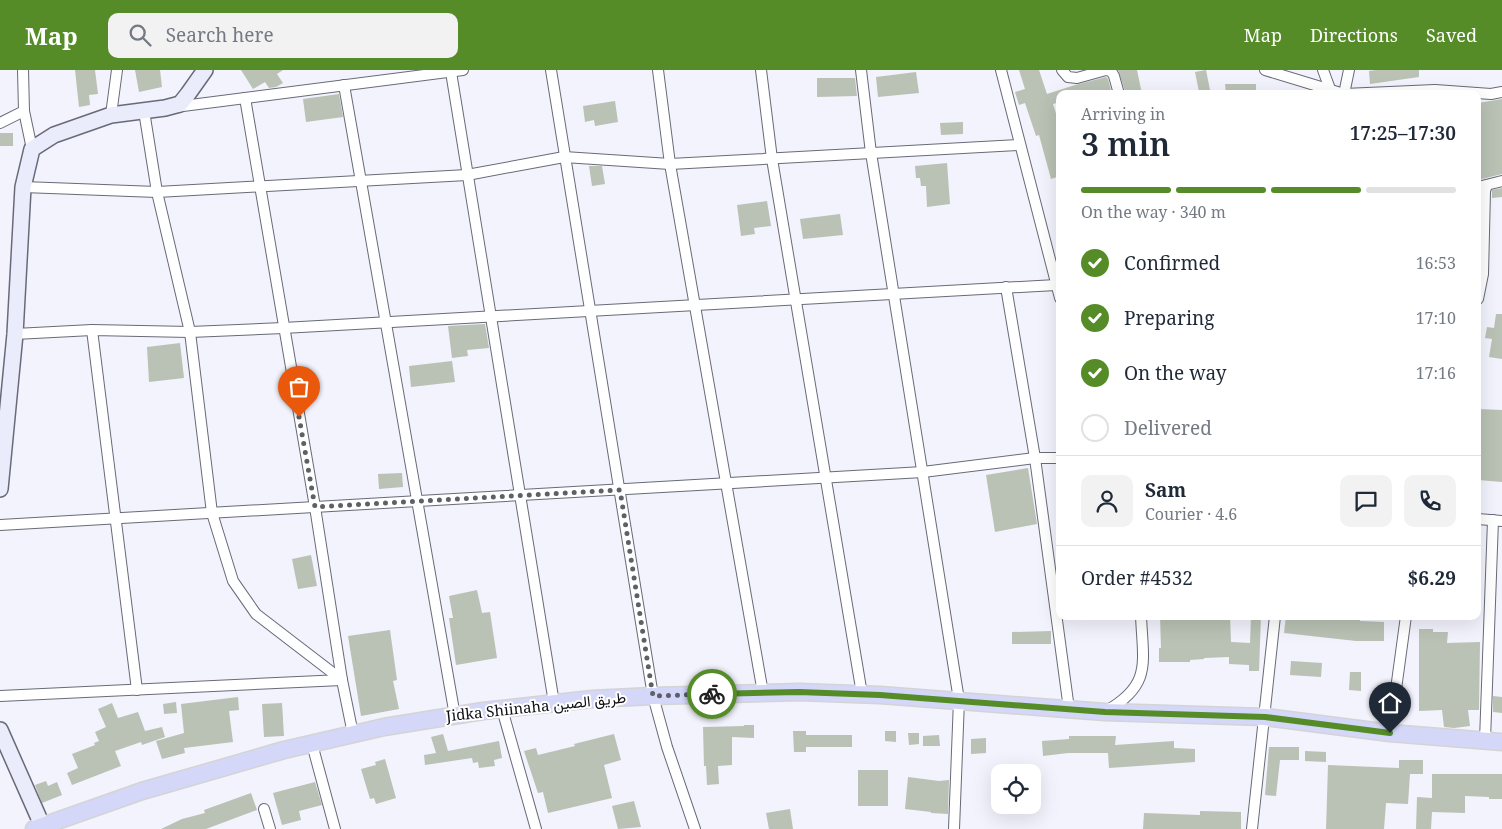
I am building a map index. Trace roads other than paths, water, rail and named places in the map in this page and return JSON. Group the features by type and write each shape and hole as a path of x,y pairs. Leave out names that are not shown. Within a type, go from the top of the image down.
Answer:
{"main road":[{"name":"Jidka Shiinaha طريق الصين","path":"38,827 226,766 384,727 502,709 592,699 763,693 862,694 1105,712 1265,717 1390,733 1502,742"}],"street":[{"path":"0,489 16,334 23,187 32,149 24,111 23,70"},
{"path":"110,115 117,70"},
{"path":"32,149 54,135 110,115 166,108 180,104 205,70"},
{"path":"110,115 463,70"},
{"path":"550,70 653,696 667,747 695,829"},
{"path":"658,70 670,164 763,693"},
{"path":"761,70 772,159 862,694"},
{"path":"861,70 871,153 959,700 954,829"},
{"path":"16,334 92,330 190,332 283,328 1056,285 1001,70"},
{"path":"1062,70 1068,77 1077,78 1106,70 1110,71 1114,76 1118,90"},
{"path":"1265,70 1330,89"},
{"path":"1322,70 1330,89"},
{"path":"1345,90 1349,70"},
{"path":"451,72 554,703"},
{"path":"344,85 455,716"},
{"path":"1481,93 1502,92"},
{"path":"245,98 315,507 342,680 354,734"},
{"path":"0,122 24,111"},
{"path":"144,111 157,192 190,332 212,512 233,581 256,614 342,680"},
{"path":"23,187 157,192 467,176 564,157 670,164 1020,145"},
{"path":"1481,284 1483,274 1485,191 1482,186 1502,181"},
{"path":"1006,287 1035,458 1056,609"},
{"path":"92,330 137,690"},
{"path":"0,525 923,472 1035,458 1056,458"},
{"path":"1481,519 1497,521 1485,740"},
{"path":"1058,620 1070,709"},
{"path":"1105,712 1120,703 1133,691 1141,676 1143,662 1141,620"},
{"path":"1252,829 1275,620"},
{"path":"1390,733 1405,620"},
{"path":"0,696 342,680"},
{"path":"502,709 536,829"},
{"path":"0,730 38,827"},
{"path":"312,744 335,829"},
{"path":"264,809 270,829"}]}
